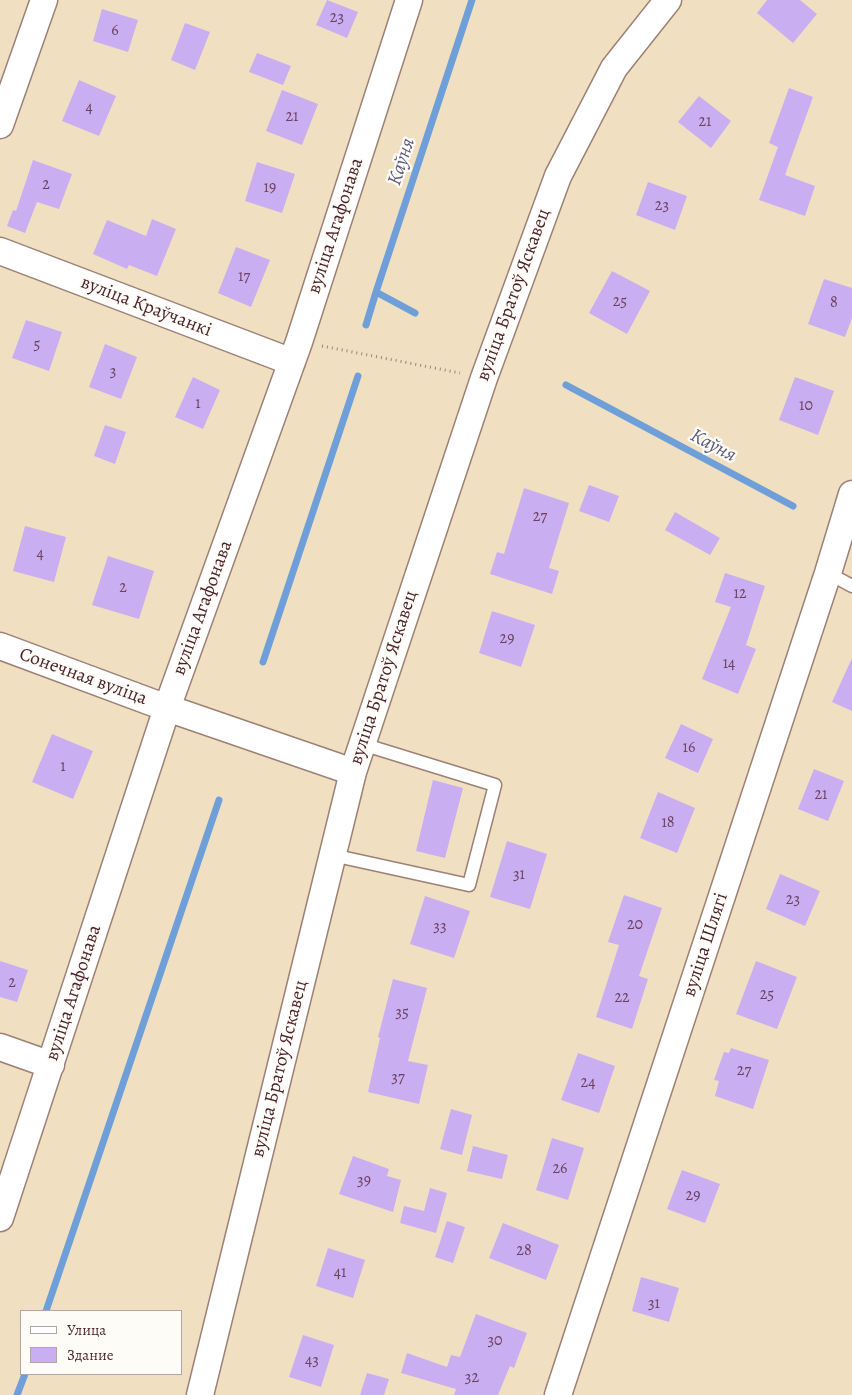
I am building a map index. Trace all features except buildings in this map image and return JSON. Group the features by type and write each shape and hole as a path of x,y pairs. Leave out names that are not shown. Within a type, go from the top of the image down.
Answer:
{"street":[{"path":"0,124 44,0"},
{"name":"вуліца Агафонава","path":"0,1218 167,708 295,352 409,0"},
{"name":"вуліца Братоў Яскавец","path":"200,1395 353,772 484,378 558,176 614,68 668,0"},
{"name":"вуліца Краўчанкі","path":"0,251 295,352"},
{"name":"вуліца Шлягі","path":"558,1395 828,573 852,494"},
{"name":"Сонечная вуліца","path":"0,646 167,708 353,772"},
{"path":"0,1047 51,1065"}],"lane":[{"path":"828,573 852,586"},
{"path":"332,855 469,885 495,785 362,744"}],"path":[{"path":"295,352 484,378"}],"waterway":[{"name":"Каўня","path":"415,313 376,292 472,0"},
{"path":"366,325 376,292"},
{"path":"263,662 358,376"},
{"name":"Каўня","path":"566,385 793,506"},
{"path":"46,1310 219,800"},
{"path":"17,1395 25,1375"}]}
